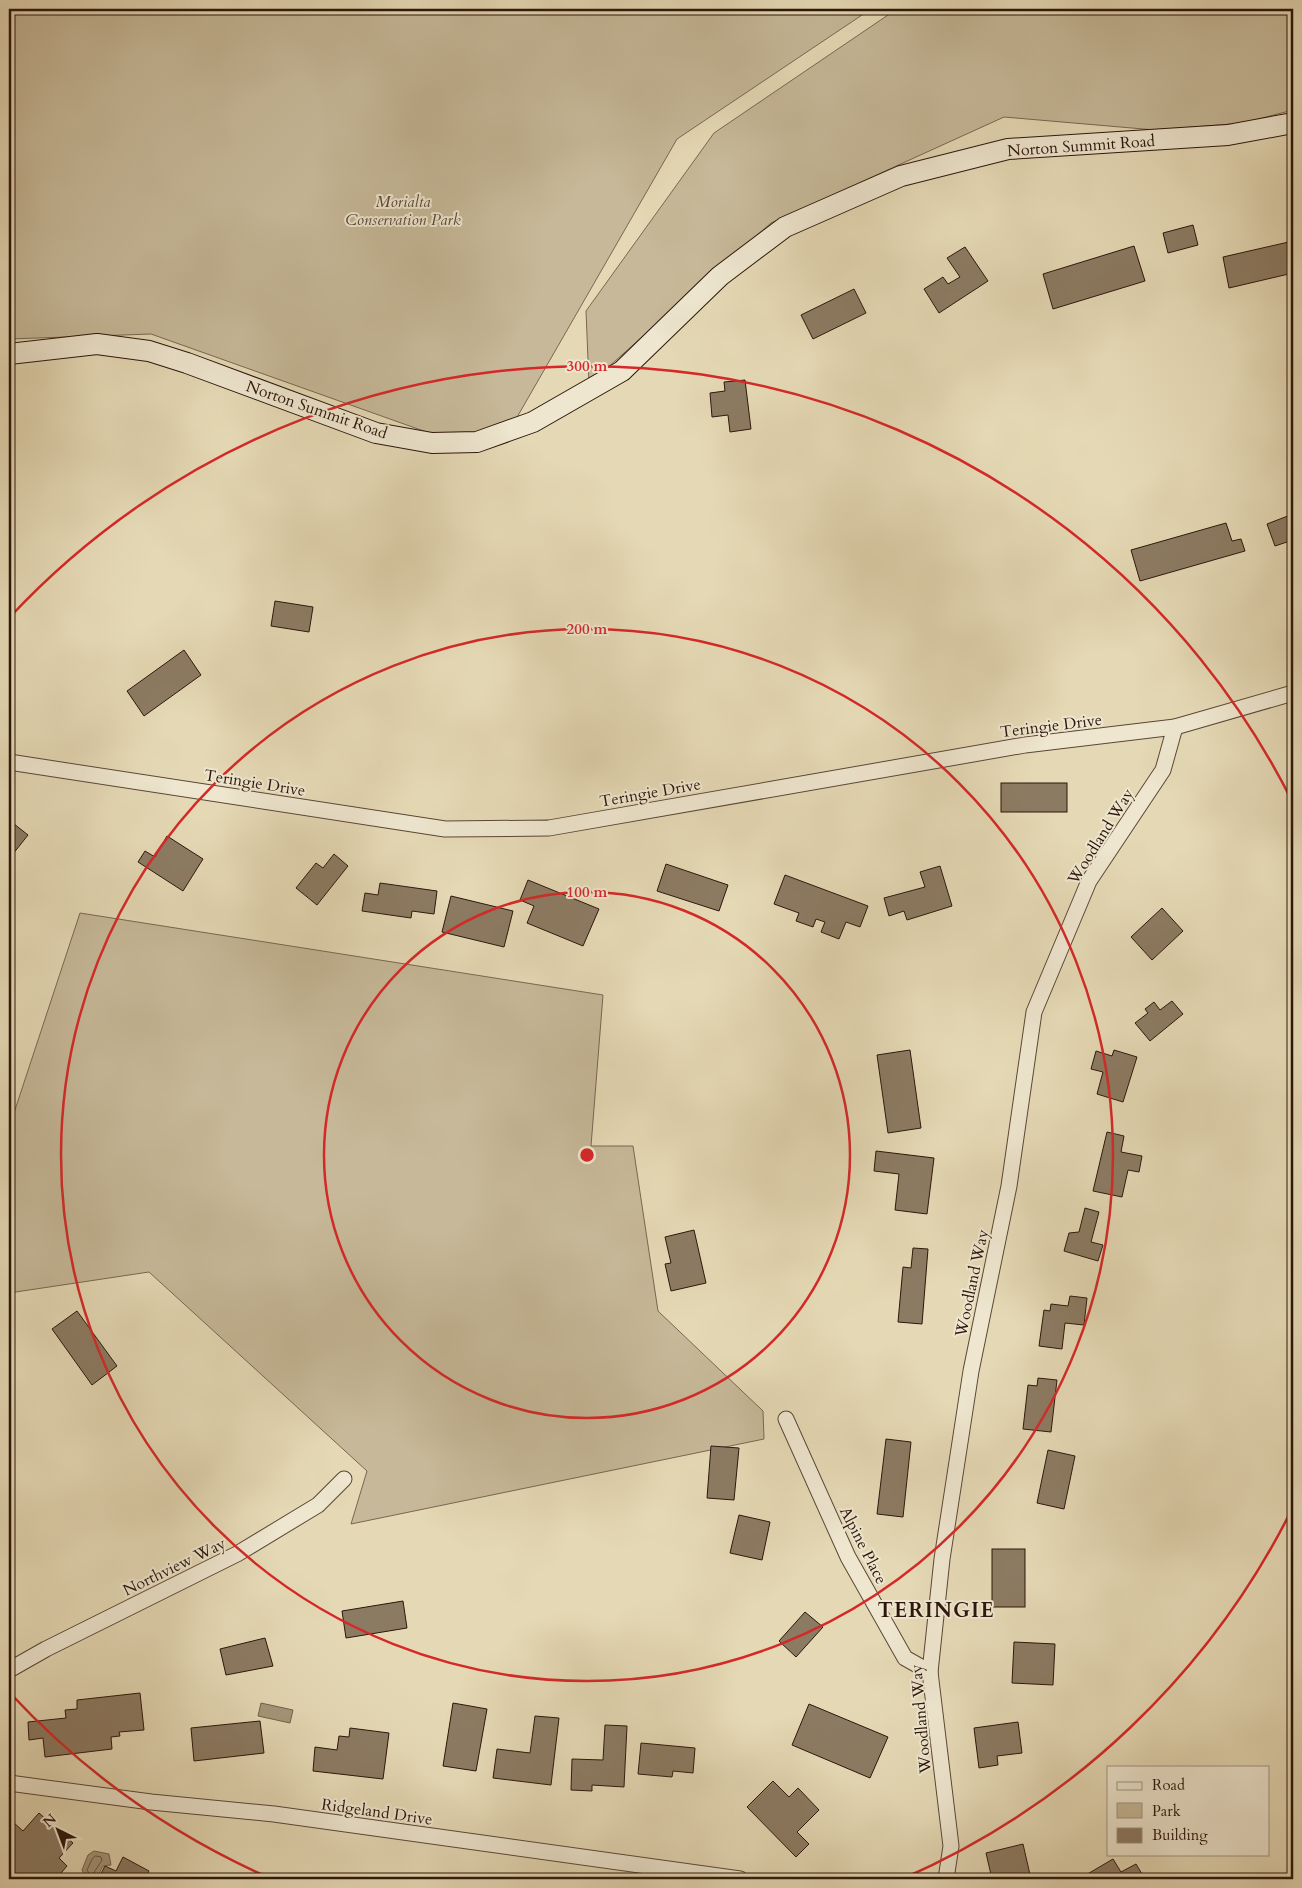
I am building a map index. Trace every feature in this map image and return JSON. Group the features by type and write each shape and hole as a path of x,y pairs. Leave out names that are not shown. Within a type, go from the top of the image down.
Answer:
{"main road":[{"name":"Norton Summit Road","path":"9,354 97,344 149,351 187,362 376,433 432,443 477,442 534,422 622,371 720,276 786,227 901,176 1008,149 1228,135 1293,123"}],"street":[{"name":"Teringie Drive","path":"9,762 445,829 549,828 1025,745 1175,727 1293,693"},
{"name":"Woodland Way","path":"946,1879 951,1846 930,1672 942,1559 971,1371 1009,1186 1034,1012 1089,881 1163,770 1175,727"},
{"name":"Alpine Place","path":"786,1419 848,1557 905,1658 930,1672"},
{"name":"Northview Way","path":"9,1670 46,1649 237,1554 318,1505 344,1479"},
{"name":"Ridgeland Drive","path":"9,1783 151,1802 274,1814 740,1879"}],"green space":[{"name":"Morialta Conservation Park","path":"9,9 871,9 677,139 516,419 463,445 151,334 9,339"},
{"path":"902,9 1293,9 1293,110 1243,123 1155,130 1004,117 771,223 589,384 586,311 714,133 888,15"},
{"path":"80,913 603,995 591,1146 633,1146 658,1311 763,1411 764,1439 351,1524 367,1471 149,1272 9,1293 9,1128"}],"water":[{"path":"261,1703 293,1710 290,1723 258,1716"},
{"path":"94,1851 109,1854 111,1865 103,1866 96,1879 86,1879 82,1870 88,1855"}],"building":[{"path":"1193,225 1198,245 1168,253 1163,233"},
{"path":"1293,241 1293,273 1229,288 1223,257"},
{"path":"1134,246 1145,281 1053,309 1043,274"},
{"path":"965,247 988,281 939,313 924,289 943,277 948,284 960,277 947,258"},
{"path":"854,289 866,313 813,339 801,315"},
{"path":"745,380 751,429 730,432 728,415 712,417 710,393 725,391 724,382"},
{"path":"1293,514 1293,540 1275,546 1267,524"},
{"path":"1226,523 1232,541 1241,539 1245,551 1140,581 1131,550"},
{"path":"275,601 313,607 309,632 271,626"},
{"path":"184,650 201,675 144,716 127,691"},
{"path":"1001,783 1067,783 1067,812 1001,812"},
{"path":"9,820 28,835 9,859"},
{"path":"167,836 203,859 183,891 138,862 145,851 155,857"},
{"path":"334,854 348,866 317,905 296,888 316,863 323,868"},
{"path":"666,864 728,885 719,911 657,891"},
{"path":"940,866 952,906 907,920 904,911 889,916 884,898 925,887 920,872"},
{"path":"785,875 868,906 860,927 846,922 839,939 821,932 825,922 816,919 813,927 796,921 799,913 774,904"},
{"path":"528,880 599,909 583,946 527,923 534,906 520,900"},
{"path":"380,883 437,891 434,914 412,911 411,918 362,911 365,893 378,895"},
{"path":"451,896 513,911 504,947 442,932"},
{"path":"1162,908 1183,931 1152,960 1131,937"},
{"path":"1172,1001 1183,1014 1150,1041 1135,1023 1148,1013 1145,1009 1154,1002 1160,1010"},
{"path":"910,1050 921,1128 888,1133 877,1055"},
{"path":"1114,1050 1137,1057 1123,1102 1097,1094 1103,1072 1091,1069 1096,1051 1112,1056"},
{"path":"1107,1132 1124,1136 1121,1152 1142,1156 1139,1172 1128,1170 1122,1197 1093,1191"},
{"path":"876,1151 934,1158 927,1214 895,1210 899,1174 874,1171"},
{"path":"1085,1208 1099,1212 1091,1242 1103,1245 1098,1261 1064,1251 1069,1233 1079,1232"},
{"path":"694,1230 706,1283 671,1291 665,1264 671,1263 665,1237"},
{"path":"913,1248 928,1249 922,1324 898,1322 903,1267 911,1268"},
{"path":"1070,1296 1087,1298 1084,1325 1065,1323 1062,1349 1039,1346 1044,1310 1050,1311 1051,1304 1068,1306"},
{"path":"77,1311 117,1366 92,1385 52,1329"},
{"path":"1038,1378 1057,1380 1051,1432 1023,1429 1028,1385 1037,1386"},
{"path":"886,1439 911,1442 903,1517 877,1514"},
{"path":"711,1446 739,1448 734,1500 707,1498"},
{"path":"1048,1450 1075,1456 1064,1509 1037,1503"},
{"path":"739,1515 770,1522 762,1560 730,1553"},
{"path":"992,1549 1025,1549 1025,1607 992,1607"},
{"path":"403,1601 407,1628 346,1638 342,1611"},
{"path":"805,1612 823,1627 796,1657 779,1641"},
{"path":"265,1638 273,1666 226,1675 220,1649"},
{"path":"1014,1642 1055,1644 1053,1685 1012,1683"},
{"path":"140,1693 144,1730 119,1732 120,1736 111,1737 112,1749 45,1757 43,1738 29,1740 28,1722 66,1718 65,1710 77,1709 77,1700"},
{"path":"453,1703 487,1709 476,1771 443,1766"},
{"path":"809,1704 888,1737 870,1778 792,1745"},
{"path":"535,1716 559,1718 551,1785 493,1778 497,1749 530,1753"},
{"path":"260,1721 264,1753 194,1761 191,1728"},
{"path":"1018,1722 1022,1753 997,1756 998,1765 979,1768 974,1728"},
{"path":"605,1725 627,1726 624,1787 592,1785 592,1791 571,1790 572,1759 603,1760"},
{"path":"350,1728 389,1733 383,1779 313,1771 315,1747 337,1750 339,1736 349,1737"},
{"path":"641,1743 695,1748 693,1773 673,1771 672,1777 638,1774"},
{"path":"773,1781 789,1797 798,1788 819,1810 797,1832 809,1844 796,1857 747,1807"},
{"path":"39,1813 73,1843 59,1858 67,1866 56,1879 41,1879 36,1874 31,1879 20,1879 9,1869 9,1827 13,1822 23,1831"},
{"path":"1023,1844 1031,1879 992,1879 986,1853"},
{"path":"123,1857 149,1871 145,1879 98,1879 105,1866 116,1871"},
{"path":"1113,1859 1121,1872 1136,1864 1145,1879 1079,1879"}],"district":[{"name":"TERINGIE","path":"936,1610"}]}
